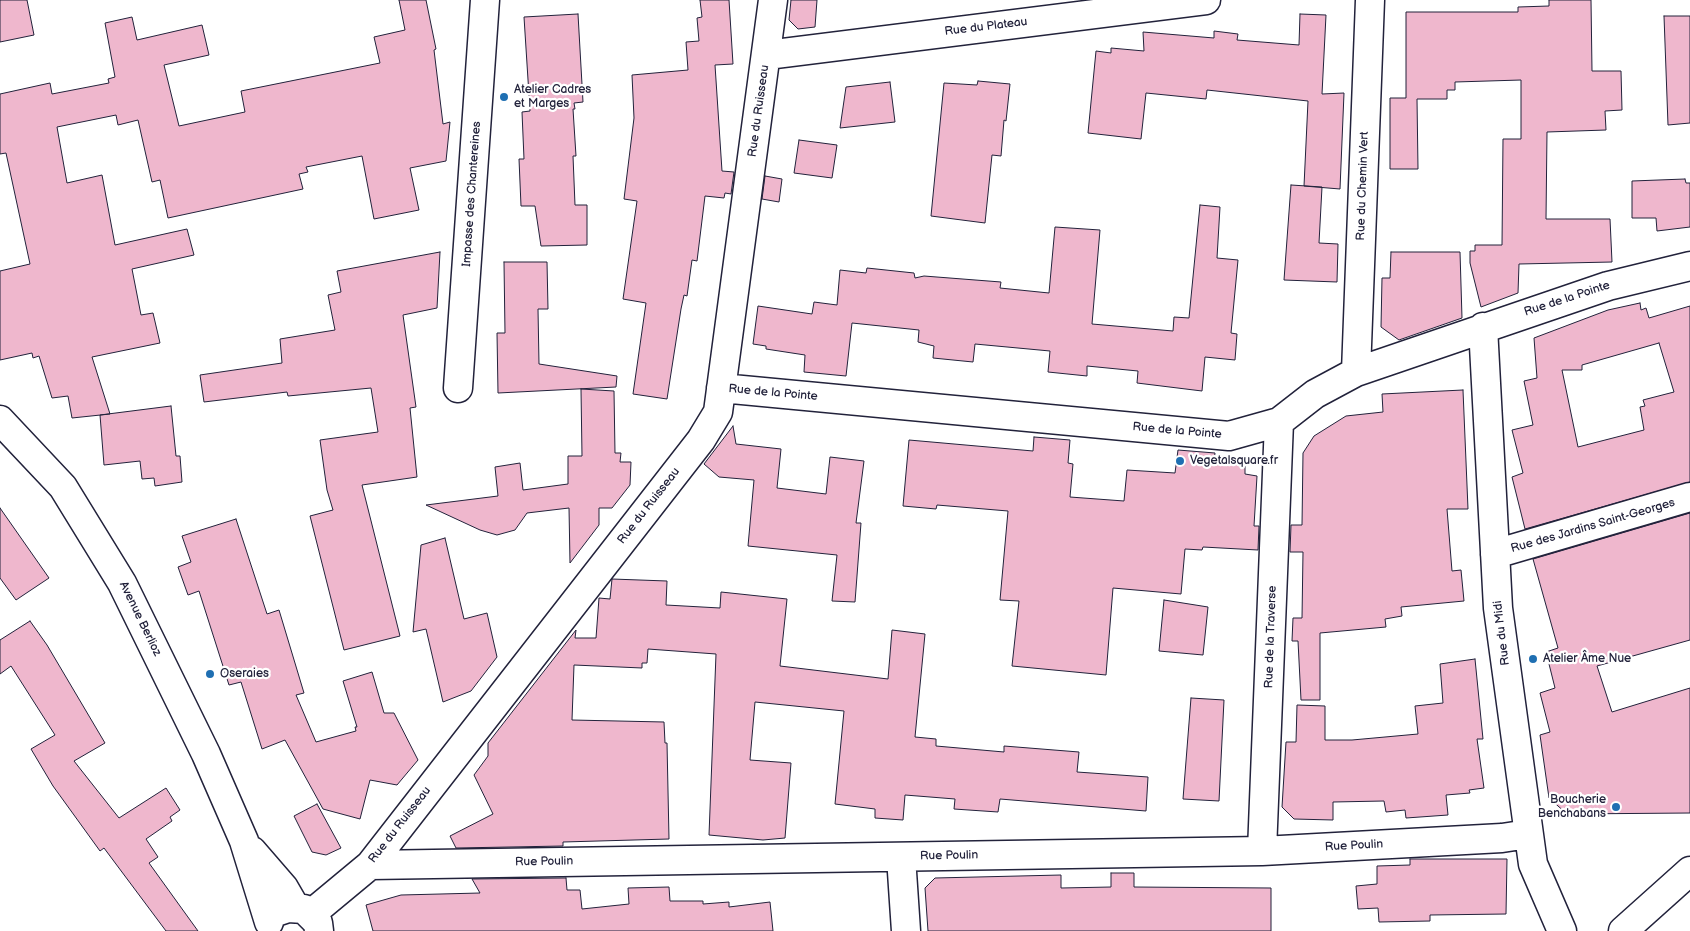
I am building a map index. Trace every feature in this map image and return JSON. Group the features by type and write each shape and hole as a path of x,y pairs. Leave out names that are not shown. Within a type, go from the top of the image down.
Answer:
{"street":[{"name":"Impasse des Chantereines","path":"458,388 485,0"},
{"name":"Rue du Ruisseau","path":"268,927 280,911 309,918 370,865 701,440 718,412 773,0"},
{"name":"Rue du Plateau","path":"767,55 1206,0"},
{"name":"Rue du Chemin Vert","path":"1356,372 1370,0"},
{"name":"Rue de la Pointe","path":"721,388 1228,436 1279,422 1315,394 1356,372 1483,327 1608,286 1690,266"},
{"name":"Rue du Midi","path":"1483,327 1498,608 1533,864 1562,931"},
{"name":"Avenue Berlioz","path":"0,420 63,488 108,558 206,754 244,841 268,927"},
{"name":"Rue de la Traverse","path":"1262,851 1279,422"},
{"name":"Rue des Jardins Saint-Georges","path":"1495,554 1690,497"},
{"name":"Rue Poulin","path":"370,865 1262,851 1502,838 1528,834"},
{"name":"Avenue Berlioz","path":"244,841 309,918"},
{"path":"901,856 906,931"},
{"path":"1623,931 1690,871"}],"building":[{"path":"0,0 27,0 34,35 0,42"},
{"path":"399,0 426,0 436,49 434,50 443,124 450,122 446,161 410,168 419,210 374,219 362,156 306,167 308,172 299,174 303,189 168,218 160,180 152,182 138,120 118,125 116,115 57,127 67,183 102,175 115,245 187,229 194,255 132,269 141,315 153,313 160,343 92,357 110,414 72,418 68,396 52,398 39,356 33,358 32,353 0,360 0,271 30,264 6,153 0,154 0,94 50,83 52,94 109,83 108,79 115,77 105,23 132,17 137,40 202,25 209,55 164,65 179,126 245,112 241,91 380,63 374,37 405,30"},
{"path":"700,0 729,0 733,64 715,65 722,171 734,172 731,194 725,193 724,198 705,196 697,261 692,260 687,296 684,295 667,399 633,394 646,303 623,299 637,201 624,199 634,118 632,75 688,70 686,42 699,41 697,18 702,17"},
{"path":"791,0 817,0 815,27 798,29 789,20"},
{"path":"1549,0 1591,0 1592,71 1621,71 1622,110 1605,111 1606,130 1547,132 1546,219 1610,219 1612,262 1519,264 1518,293 1481,307 1470,263 1470,251 1475,251 1475,245 1502,245 1503,139 1521,139 1521,80 1455,82 1455,90 1447,90 1447,99 1417,99 1418,169 1390,169 1390,98 1406,98 1406,12 1518,12 1518,7 1549,6"},
{"path":"578,14 583,102 574,103 576,156 573,156 575,205 587,205 587,245 541,246 535,206 521,206 519,159 524,159 522,112 530,111 524,17"},
{"path":"1300,14 1326,15 1322,94 1344,93 1340,189 1304,186 1308,101 1207,90 1206,99 1146,93 1141,139 1088,133 1096,51 1111,53 1111,48 1144,51 1143,32 1214,38 1214,31 1238,34 1237,40 1299,45"},
{"path":"1664,16 1690,16 1690,123 1668,125"},
{"path":"978,81 1010,84 1001,156 992,155 985,223 931,216 944,83 977,85"},
{"path":"890,82 895,122 840,128 846,87"},
{"path":"799,140 837,145 832,178 794,173"},
{"path":"765,176 782,179 779,202 762,199"},
{"path":"1685,179 1686,183 1690,183 1690,227 1657,231 1656,218 1632,218 1632,181"},
{"path":"1291,185 1322,187 1319,243 1338,244 1337,282 1284,280"},
{"path":"1200,205 1220,207 1217,258 1238,260 1231,333 1237,334 1235,360 1205,357 1202,391 1137,383 1138,371 1087,366 1087,376 1048,372 1050,351 975,344 973,362 933,358 934,346 918,342 919,330 852,323 846,376 804,372 805,355 766,349 766,346 753,344 758,306 812,314 814,302 837,305 840,270 866,273 867,268 914,273 915,278 924,276 1001,282 1000,288 1049,293 1055,227 1100,230 1092,324 1173,331 1174,317 1189,318"},
{"path":"440,252 437,308 403,315 416,407 410,408 417,477 362,485 400,636 344,650 310,516 333,510 327,490 320,440 378,432 371,388 288,396 287,392 204,402 200,375 282,363 280,339 335,330 328,295 341,292 337,271"},
{"path":"1391,252 1460,252 1462,318 1399,340 1381,327 1382,278 1390,278"},
{"path":"504,262 547,262 548,309 538,309 539,364 617,376 616,387 498,393 497,333 505,333"},
{"path":"1640,303 1641,310 1646,308 1649,318 1690,306 1690,482 1525,529 1512,477 1523,473 1512,430 1533,425 1524,381 1537,378 1534,338 1608,310","holes":["1659,343 1674,392 1643,400 1645,406 1640,407 1644,430 1578,447 1562,370 1582,370 1582,365"]},
{"path":"581,389 614,391 615,453 621,453 620,462 631,462 630,485 612,508 599,508 599,525 570,563 569,508 527,513 515,530 497,535 480,530 426,505 498,496 495,467 520,463 523,490 568,484 568,456 582,456"},
{"path":"1463,390 1468,509 1447,509 1452,571 1461,570 1464,601 1401,607 1402,616 1385,619 1386,627 1320,633 1320,700 1301,700 1298,641 1292,641 1293,618 1302,618 1303,552 1290,552 1291,525 1302,525 1303,453 1314,436 1346,416 1383,412 1382,394"},
{"path":"171,406 176,456 180,456 182,482 155,486 154,478 142,479 140,461 104,465 100,415"},
{"path":"733,426 736,444 781,449 777,488 826,494 830,457 864,461 856,523 861,523 855,602 832,601 837,555 748,546 754,480 719,477 704,464"},
{"path":"1034,437 1070,440 1068,463 1073,464 1070,497 1124,501 1127,470 1175,473 1178,450 1215,453 1214,462 1245,463 1245,474 1257,476 1254,526 1259,526 1258,550 1203,547 1202,550 1185,549 1181,594 1113,588 1106,675 1012,666 1019,601 1000,600 1008,511 937,505 936,509 903,506 909,440 1033,451"},
{"path":"0,508 49,578 16,600 0,578"},
{"path":"1690,513 1690,640 1597,666 1612,712 1690,688 1690,813 1567,814 1549,798 1540,735 1550,732 1540,693 1555,688 1546,652 1558,648 1533,559"},
{"path":"236,519 267,614 279,610 304,693 296,695 316,742 356,731 355,727 357,727 343,681 372,672 384,713 394,713 418,760 397,785 370,780 360,819 323,809 285,740 262,749 241,682 229,685 199,591 188,595 178,567 191,562 182,536"},
{"path":"445,538 464,619 487,613 497,657 471,691 443,702 426,629 413,632 421,545"},
{"path":"612,579 667,581 666,605 720,608 721,592 787,599 780,666 888,679 892,630 925,634 915,737 936,739 936,746 1004,752 1004,746 1079,752 1077,772 1148,777 1146,811 1000,799 998,812 954,809 955,799 905,795 903,820 875,818 875,809 835,804 844,711 755,702 750,760 791,763 785,838 763,840 709,835 716,654 648,649 647,663 642,663 642,668 574,665 572,720 664,722 665,743 667,743 669,839 563,842 563,846 456,848 450,836 493,814 474,775 488,756 488,743 576,630 575,638 596,638 599,598 610,599"},
{"path":"1164,600 1208,607 1203,655 1159,651"},
{"path":"30,621 47,645 105,743 74,761 119,818 166,788 180,810 170,817 172,821 146,839 158,857 149,863 198,931 166,931 104,848 100,851 53,786 31,749 55,735 11,666 0,674 0,640"},
{"path":"1475,659 1483,739 1477,739 1484,788 1469,790 1470,793 1446,795 1448,815 1406,818 1405,810 1386,812 1384,801 1333,802 1333,820 1294,819 1282,807 1286,742 1296,742 1297,705 1325,706 1325,740 1352,740 1418,734 1415,706 1443,703 1440,664"},
{"path":"1191,698 1224,700 1219,801 1183,799"},
{"path":"317,804 341,848 326,855 312,852 294,816"},
{"path":"1410,859 1507,859 1506,914 1430,915 1430,921 1379,922 1378,908 1358,909 1356,886 1377,884 1377,866 1410,865"},
{"path":"1111,873 1134,873 1134,887 1271,888 1271,931 928,931 925,888 935,878 1061,875 1061,888 1111,887"},
{"path":"566,878 567,890 580,890 582,909 629,904 628,888 669,887 670,901 703,901 703,904 729,902 729,907 770,902 773,931 373,931 366,905 401,895 480,893 472,879"}],"place":[{"name":"Atelier Cadres et Marges","path":"504,97"},
{"name":"Vegetalsquare.fr","path":"1180,461"},
{"name":"Atelier Âme Nue","path":"1533,659"},
{"name":"Oseraies","path":"210,674"},
{"name":"Boucherie Benchabans","path":"1616,807"}]}
